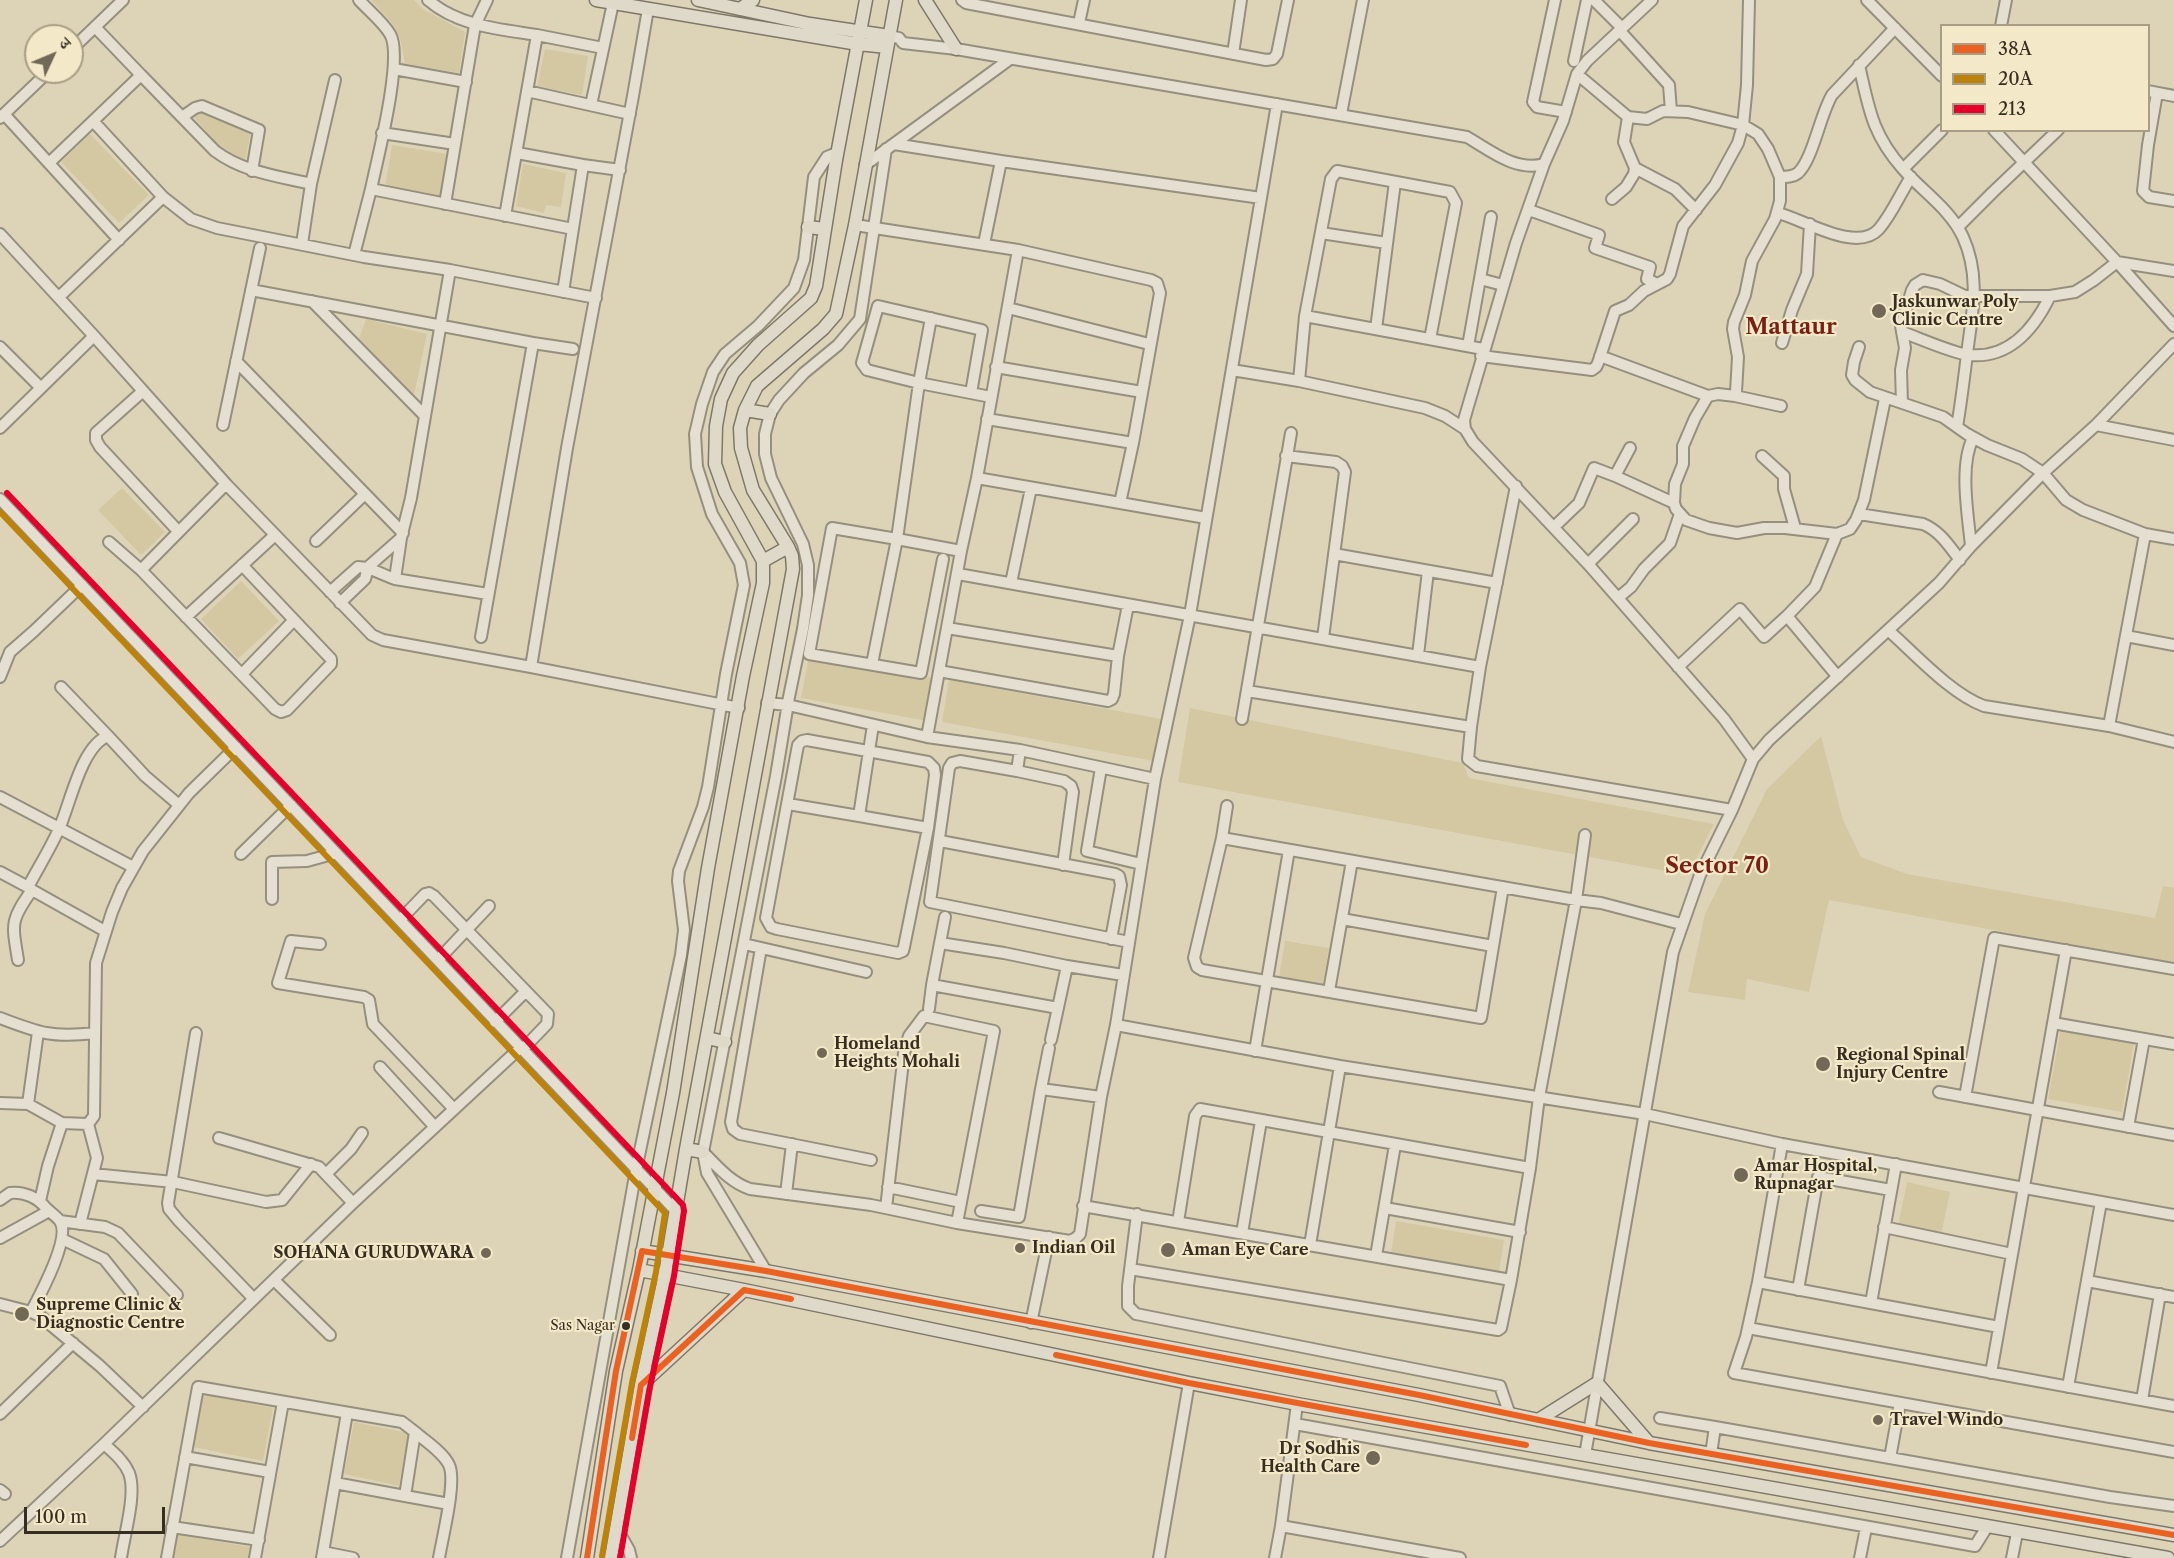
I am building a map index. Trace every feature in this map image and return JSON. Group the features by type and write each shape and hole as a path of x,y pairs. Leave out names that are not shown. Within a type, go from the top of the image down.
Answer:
{"main road":[{"path":"596,0 888,41"},
{"path":"698,0 810,24 860,38"},
{"path":"740,9 753,0"},
{"path":"587,1558 616,1371 639,1270 673,1093 708,868 739,708 743,676 763,583 763,561 725,492 715,464 716,426 721,399 733,373 758,345 811,298 816,286 837,153 866,0"},
{"path":"611,1558 641,1385 665,1274 767,703 794,569 788,547 753,490 741,448 740,428 745,410 757,386 823,329 836,314 855,225 896,0"},
{"path":"925,0 956,49"},
{"path":"808,227 825,229"},
{"path":"745,410 770,414"},
{"path":"763,561 788,547"},
{"path":"707,1038 725,1042"},
{"path":"686,1149 703,1152"},
{"path":"642,1251 766,1271 1419,1395 1649,1443 2174,1534"},
{"path":"639,1270 1297,1404 1987,1527 2130,1555 2168,1558"},
{"path":"641,1385 744,1290"},
{"path":"1538,1420 1598,1383 1649,1443"}],"street":[{"path":"84,38 123,0"},
{"path":"354,255 371,189 394,69 394,45 391,35 359,0"},
{"path":"428,0 449,14 475,25 603,48"},
{"path":"446,204 475,25 487,0"},
{"path":"962,0 966,3 1233,54 1273,59 1277,54 1288,0"},
{"path":"1017,12 1019,0"},
{"path":"1079,24 1084,0"},
{"path":"1233,54 1241,0"},
{"path":"1341,114 1363,0"},
{"path":"1554,0 1533,102 1537,107 1566,112"},
{"path":"1574,61 1587,0"},
{"path":"1594,0 1669,85 1671,111"},
{"path":"1652,0 1587,61 1577,74 1566,112 1544,164 1516,243 1482,352 1464,420 1465,429 1473,442 1588,564 1724,719 1753,759"},
{"path":"1305,316 1468,346 1482,352 1584,370 1596,368 1615,311 1629,305 1644,291 1666,279 1670,274 1683,226 1719,179 1738,143 1743,125 1749,59 1749,0"},
{"path":"1867,0 1940,75"},
{"path":"2001,24 2006,0"},
{"path":"591,105 613,3"},
{"path":"531,667 567,448 648,9"},
{"path":"95,27 215,151 226,159 252,171 311,184"},
{"path":"1780,177 1793,176 1798,172 1813,144 1826,105 1838,87 1895,28"},
{"path":"505,216 537,35"},
{"path":"888,41 898,47 903,43 956,49 1467,137 1524,167 1544,164"},
{"path":"865,165 1010,59"},
{"path":"1859,65 1873,123 1882,142 1903,169 1958,227 1970,257 1975,296 1957,427"},
{"path":"394,69 466,82"},
{"path":"1577,74 1628,117 1647,119 1657,113 1688,112 1743,125 1758,134 1766,144 1780,177 1781,195 1778,213 1752,261 1745,295 1732,329 1738,366 1735,396"},
{"path":"49,163 141,75"},
{"path":"302,244 311,184 335,80"},
{"path":"35,84 2,116 49,163 119,240"},
{"path":"527,91 630,114"},
{"path":"2150,124 2153,92 2174,96"},
{"path":"703,1152 739,1185 750,1189 886,1208 957,1223 1070,1241 1080,1234 1155,779 1190,615 1277,104"},
{"path":"182,117 202,106 259,130 252,171"},
{"path":"1612,198 1629,184 1634,174 1635,168 1624,142 1628,117"},
{"path":"93,121 163,197 198,222 217,228 354,255 450,270 596,298"},
{"path":"1903,169 1940,132"},
{"path":"1996,132 2174,326"},
{"path":"1958,227 2056,132"},
{"path":"2149,132 2143,191 2149,197 2174,201"},
{"path":"382,133 455,144"},
{"path":"890,147 1261,198"},
{"path":"766,1271 707,1173 703,1152 803,629 807,595 808,565 803,544 771,478 765,454 765,434 770,414 778,400 798,379 838,345 860,319 890,147"},
{"path":"517,153 620,170"},
{"path":"567,1558 636,1170 683,943 679,871 705,797 726,674 742,602 743,579 740,563 712,514 702,487 697,467 695,434 713,372 725,354 759,326 794,288 804,260 814,177 827,157 837,153"},
{"path":"984,243 1001,161"},
{"path":"562,292 583,165"},
{"path":"1635,168 1675,189 1696,210"},
{"path":"1299,381 1305,316 1331,179 1337,171 1450,192 1456,203 1430,339"},
{"path":"1778,213 1845,237 1862,238 1874,234 1911,177"},
{"path":"1376,329 1395,182"},
{"path":"371,189 573,229"},
{"path":"59,297 163,197"},
{"path":"1529,210 1599,234 1595,248 1650,267 1647,279 1657,284"},
{"path":"1468,346 1491,217"},
{"path":"1782,343 1792,310 1807,274 1810,224"},
{"path":"855,225 1018,249 1157,283 1160,293 1120,503"},
{"path":"1321,233 1387,243"},
{"path":"0,234 226,484 372,635 383,640 739,708"},
{"path":"223,425 260,248"},
{"path":"927,737 961,551 978,478 1018,249"},
{"path":"1902,403 1900,370 1905,348 1902,332 1903,318 1912,290 1923,280 1947,287 1959,295 2050,296 2075,292 2117,262 2174,272"},
{"path":"395,579 450,270"},
{"path":"1480,279 1503,285"},
{"path":"251,290 573,349"},
{"path":"1902,332 1967,355 2001,352 2021,337 2037,318 2050,296"},
{"path":"311,301 425,416"},
{"path":"971,393 982,330 878,306 862,363 863,367 919,383 971,393 992,397"},
{"path":"1008,308 1149,344"},
{"path":"872,664 897,539 919,383 931,318"},
{"path":"0,428 94,336"},
{"path":"481,637 532,343"},
{"path":"1585,1455 1673,952 1681,924 1708,855 1732,810 1753,759 1769,740 1939,583 1971,546 2043,473 2096,425 2174,344"},
{"path":"0,347 40,387"},
{"path":"1859,348 1852,375 1870,392 1943,417 1973,438 2022,459 2043,473 2066,500 2083,510 2145,534 2174,539"},
{"path":"1600,356 1708,396 1718,394 1735,396 1781,406"},
{"path":"236,361 365,494 402,536"},
{"path":"996,367 1142,392"},
{"path":"1232,370 1299,381 1435,411 1465,429"},
{"path":"143,391 96,433 96,440 178,531"},
{"path":"1708,396 1683,446 1683,464 1675,484 1674,502 1680,514 1696,524 1728,533 1764,528 1795,528 1837,534 1850,529 1859,514 1868,483 1885,399"},
{"path":"987,419 1133,443"},
{"path":"2096,425 2174,440"},
{"path":"1242,719 1291,433"},
{"path":"1971,546 1966,463 1968,449 1973,438"},
{"path":"1615,476 1630,448"},
{"path":"1286,456 1335,462 1342,466 1345,472 1323,638"},
{"path":"1762,456 1784,476 1784,489 1795,528"},
{"path":"1554,527 1579,503 1594,468 1674,502"},
{"path":"978,478 1206,518"},
{"path":"141,570 226,484"},
{"path":"1515,486 1480,667 1468,759 1478,766 1732,810"},
{"path":"1011,584 1031,488"},
{"path":"316,541 365,494"},
{"path":"0,499 675,1210"},
{"path":"1617,598 1631,587 1644,569 1670,543 1680,514"},
{"path":"1859,514 1930,527 1960,560"},
{"path":"1588,564 1633,519"},
{"path":"943,559 921,673 808,654 832,528 961,551"},
{"path":"1678,667 1740,609 1764,637 1815,587 1837,534"},
{"path":"2109,726 2145,534"},
{"path":"186,617 275,535"},
{"path":"340,603 365,579 368,567 402,536"},
{"path":"110,542 141,570 275,709 281,712 287,710 331,664 331,659 242,565"},
{"path":"1334,554 1497,583"},
{"path":"330,592 358,567 368,567 395,579 488,594"},
{"path":"1418,655 1428,571"},
{"path":"958,574 1480,667"},
{"path":"0,676 10,652 82,585"},
{"path":"939,671 1108,701 1114,694 1118,656 1128,605"},
{"path":"1787,616 1838,677"},
{"path":"242,674 294,620"},
{"path":"947,628 1118,656"},
{"path":"1888,630 1957,692 1976,703 2109,726 2174,742"},
{"path":"2126,636 2174,645"},
{"path":"62,687 145,776 179,805"},
{"path":"1247,691 1471,727"},
{"path":"767,703 788,705 927,737 1020,750 1155,779"},
{"path":"859,816 873,725"},
{"path":"18,960 14,920 60,828 69,799 90,751 100,739 108,736"},
{"path":"807,740 868,752 928,762 934,768 928,828 904,947 903,951 898,953 777,929 766,918 798,745 807,740"},
{"path":"88,1124 94,1116 96,963 105,931 122,888 143,851 200,781 236,747"},
{"path":"1017,771 1020,750"},
{"path":"1063,865 1073,792 1071,786 1064,781 1017,771 960,761 952,763 949,768 930,902 1129,942"},
{"path":"1101,768 1087,850 1141,864"},
{"path":"0,797 133,867"},
{"path":"788,804 928,828"},
{"path":"241,854 291,805"},
{"path":"1227,806 1195,963 1202,970 1480,1018 1503,887"},
{"path":"1130,1269 1498,1329 1503,1323 1520,1232 1539,1097 1576,900 1585,835"},
{"path":"1222,838 1601,903 1681,924"},
{"path":"940,841 1115,873 1119,876 1121,885 1111,939"},
{"path":"1255,1051 1289,850"},
{"path":"272,899 272,862 307,861 336,853"},
{"path":"1329,991 1352,861"},
{"path":"0,873 105,931"},
{"path":"0,1541 143,1407 353,1203 547,1024 548,1014 429,893 425,894 400,920"},
{"path":"439,959 489,906"},
{"path":"929,1009 945,917"},
{"path":"1342,919 1493,946"},
{"path":"1965,1097 1994,938 2174,969"},
{"path":"320,944 291,941 278,983 364,997 369,1000 373,1024 454,1109"},
{"path":"940,943 1123,975"},
{"path":"744,944 866,972"},
{"path":"761,948 731,1122 733,1129 740,1134 871,1160"},
{"path":"1991,1372 2066,950"},
{"path":"741,959 759,963"},
{"path":"981,1211 1019,1217 1041,1089 1067,966"},
{"path":"933,985 1058,1008"},
{"path":"495,1022 526,991"},
{"path":"886,1208 906,1043 924,1016 994,1030 957,1223"},
{"path":"0,1018 38,1032 67,1036 95,1034"},
{"path":"2053,1023 2174,1044"},
{"path":"1116,1025 1340,1066 1645,1114 1782,1144 2174,1215"},
{"path":"28,1104 38,1032"},
{"path":"196,1033 168,1203 173,1214 254,1299"},
{"path":"2128,1127 2144,1039"},
{"path":"1310,1245 1340,1066"},
{"path":"380,1067 435,1127"},
{"path":"1041,1089 1101,1097"},
{"path":"1939,1092 2174,1135"},
{"path":"0,1103 28,1104 62,1123 88,1124"},
{"path":"1178,1222 1197,1111 1200,1109 1530,1168"},
{"path":"1242,1233 1261,1121"},
{"path":"40,1201 62,1123"},
{"path":"80,1224 97,1158 88,1124"},
{"path":"327,1174 351,1149 362,1133"},
{"path":"219,1138 319,1167 353,1203"},
{"path":"786,1194 792,1144"},
{"path":"1376,1256 1395,1144"},
{"path":"1782,1144 1758,1282 1748,1328 1734,1373 2174,1452"},
{"path":"93,1174 172,1182 275,1202 282,1200 311,1164"},
{"path":"1871,1303 1896,1164"},
{"path":"1798,1290 1818,1177 1891,1190"},
{"path":"888,1190 960,1206"},
{"path":"0,1200 5,1194 14,1192 40,1201 60,1221 105,1227 118,1233 177,1295"},
{"path":"2068,1387 2101,1202"},
{"path":"1083,1206 1511,1280"},
{"path":"1385,1208 1520,1232"},
{"path":"0,1236 49,1211"},
{"path":"1137,1215 1128,1306 1136,1314 1500,1386 1510,1414"},
{"path":"31,1311 46,1282 62,1239 60,1221"},
{"path":"1884,1227 2012,1254"},
{"path":"1031,1323 1049,1237"},
{"path":"62,1239 104,1258 132,1294"},
{"path":"274,1280 330,1335"},
{"path":"2087,1281 2174,1297"},
{"path":"1758,1282 1999,1326"},
{"path":"2142,1400 2160,1294"},
{"path":"0,1304 31,1311 40,1316 143,1407"},
{"path":"1748,1328 2174,1406"},
{"path":"0,1414 73,1343"},
{"path":"1160,1558 1189,1383"},
{"path":"167,1558 198,1387 402,1422 450,1466 449,1504 439,1558"},
{"path":"255,1558 283,1402"},
{"path":"1890,1458 1900,1403"},
{"path":"1275,1558 1297,1404"},
{"path":"347,1413 322,1555 353,1558"},
{"path":"1660,1418 2174,1506"},
{"path":"1295,1424 1975,1546 1987,1527"},
{"path":"1711,1454 1715,1427"},
{"path":"405,1496 415,1432"},
{"path":"104,1444 121,1460 129,1473 132,1490 121,1558"},
{"path":"185,1457 270,1472"},
{"path":"335,1483 449,1504"},
{"path":"1281,1526 1460,1558"},
{"path":"172,1527 259,1540"},
{"path":"616,1527 631,1558"},
{"path":"1860,1558 1866,1528"},
{"path":"2012,1558 2017,1533"}],"shaded area":[{"path":"371,0 414,0 423,9 465,32 459,73 405,64 401,42 395,28"},
{"path":"545,49 588,56 582,95 537,86"},
{"path":"199,110 251,130 245,162 224,152 191,114"},
{"path":"90,134 149,195 119,223 61,162"},
{"path":"392,145 448,154 440,197 385,187"},
{"path":"523,164 566,173 561,207 546,205 544,213 516,206"},
{"path":"366,319 427,334 414,395 358,341"},
{"path":"122,488 165,532 141,555 98,510"},
{"path":"241,581 279,621 238,659 201,619"},
{"path":"809,656 935,678 928,721 801,698"},
{"path":"949,680 1167,720 1159,762 942,722"},
{"path":"1190,708 1463,763 1469,778 1714,824 1688,875 1178,782"},
{"path":"1821,736 1843,820 1861,857 1907,874 2155,918 2163,886 2174,888 2174,963 1829,900 1809,992 1747,979 1745,1000 1688,992 1705,914 1767,789"},
{"path":"1285,941 1329,948 1323,984 1279,977"},
{"path":"2061,1028 2134,1042 2122,1112 2048,1099"},
{"path":"1907,1182 1950,1192 1941,1235 1898,1226"},
{"path":"1396,1221 1504,1240 1499,1272 1391,1253"},
{"path":"203,1394 273,1408 263,1461 193,1447"},
{"path":"354,1422 409,1433 399,1486 344,1474"},
{"path":"175,1534 250,1547 248,1558 171,1558"}],"transit line":[{"name":"213","path":"7,493 683,1205 674,1276 650,1387 620,1558"},
{"name":"20A","path":"0,512 665,1213 656,1272 632,1383 602,1556"},
{"name":"38A","path":"587,1558 616,1371 642,1251 766,1271 1419,1395 1649,1443 2174,1535"},
{"name":"38A","path":"632,1438 641,1385 744,1290 791,1299"},
{"name":"38A","path":"1056,1355 1189,1383 1526,1445"}],"place":[{"name":"Jaskunwar Poly Clinic Centre","path":"1879,311"},
{"name":"Homeland Heights Mohali","path":"822,1053"},
{"name":"Regional Spinal Injury Centre","path":"1823,1064"},
{"name":"Amar Hospital, Rupnagar","path":"1741,1175"},
{"name":"Indian Oil","path":"1020,1248"},
{"name":"Aman Eye Care","path":"1168,1250"},
{"name":"SOHANA GURUDWARA","path":"486,1253"},
{"name":"Supreme Clinic & Diagnostic Centre","path":"22,1314"},
{"name":"Sas Nagar","path":"626,1326"},
{"name":"Travel Windo","path":"1878,1420"},
{"name":"Dr Sodhis Health Care","path":"1373,1458"}],"district":[{"name":"Mattaur","path":"1791,328"},
{"name":"Sector 70","path":"1717,867"}]}
